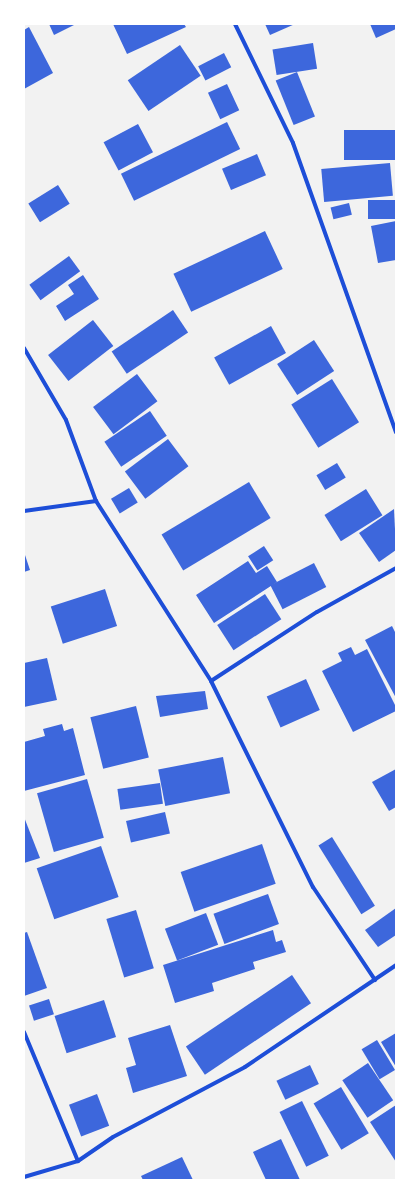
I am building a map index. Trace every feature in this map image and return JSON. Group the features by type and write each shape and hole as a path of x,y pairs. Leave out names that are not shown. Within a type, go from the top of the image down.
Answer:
{"street":[{"path":"235,24 293,142 396,432"},
{"path":"24,348 66,420 96,501 210,681 313,887 375,980"},
{"path":"24,511 96,501"},
{"path":"210,681 317,612 396,568"},
{"path":"24,1177 78,1161 113,1137 245,1067 396,965"},
{"path":"24,1032 78,1161"}],"building":[{"path":"49,24 76,24 54,35"},
{"path":"113,24 184,24 186,27 127,54"},
{"path":"265,24 295,24 270,35"},
{"path":"370,24 396,24 396,29 376,38"},
{"path":"29,27 53,73 24,89 24,30"},
{"path":"313,43 317,69 277,75 273,49"},
{"path":"180,45 201,76 148,111 128,80"},
{"path":"224,53 231,67 205,80 198,66"},
{"path":"297,72 315,117 294,125 276,81"},
{"path":"227,84 239,110 220,119 208,93"},
{"path":"227,122 240,149 134,201 121,174"},
{"path":"138,124 153,152 119,171 104,142"},
{"path":"344,130 396,130 396,160 344,160"},
{"path":"257,154 266,175 231,190 222,169"},
{"path":"390,163 393,196 324,202 321,169"},
{"path":"58,185 70,204 40,222 28,204"},
{"path":"368,200 396,200 396,219 368,219"},
{"path":"349,203 352,215 333,219 331,208"},
{"path":"396,221 396,260 378,263 371,226"},
{"path":"265,231 283,269 191,312 173,274"},
{"path":"69,256 80,271 41,300 29,285"},
{"path":"83,275 99,299 65,321 56,306 74,294 68,285"},
{"path":"173,310 188,332 127,374 112,351"},
{"path":"93,320 113,346 68,381 48,355"},
{"path":"271,326 286,353 229,385 214,358"},
{"path":"314,340 334,371 297,395 277,364"},
{"path":"137,374 157,401 114,434 93,407"},
{"path":"332,379 359,422 318,448 291,404"},
{"path":"150,411 167,436 121,467 104,442"},
{"path":"168,439 188,466 145,499 125,471"},
{"path":"337,463 346,478 325,490 316,475"},
{"path":"249,482 271,518 183,571 162,535"},
{"path":"129,488 138,503 120,513 111,499"},
{"path":"366,489 382,515 341,541 324,515"},
{"path":"394,509 396,550 379,562 359,533"},
{"path":"264,546 273,560 257,571 248,556"},
{"path":"24,552 30,570 24,572"},
{"path":"248,561 256,573 267,566 277,582 214,623 196,595"},
{"path":"314,563 326,587 283,609 270,585"},
{"path":"105,589 117,626 63,644 51,607"},
{"path":"265,594 281,619 234,650 217,625"},
{"path":"392,626 396,634 396,698 365,640"},
{"path":"351,647 355,655 367,649 396,707 396,711 353,732 322,671 342,661 338,653"},
{"path":"47,658 57,700 24,707 24,663"},
{"path":"306,679 320,710 281,728 267,696"},
{"path":"205,691 208,709 160,717 156,696"},
{"path":"136,706 149,757 103,769 90,717"},
{"path":"62,724 64,731 73,728 85,775 24,791 24,742 45,736 43,729"},
{"path":"223,757 230,793 165,806 158,770"},
{"path":"396,769 396,807 389,811 372,782"},
{"path":"87,779 104,838 54,852 37,793"},
{"path":"160,783 163,804 120,810 117,789"},
{"path":"165,812 170,833 131,842 126,821"},
{"path":"24,817 40,858 24,863"},
{"path":"332,837 375,906 361,914 318,845"},
{"path":"262,844 276,884 194,912 181,872"},
{"path":"101,846 119,897 54,919 37,868"},
{"path":"268,894 279,924 224,944 213,914"},
{"path":"396,908 396,935 378,947 365,930"},
{"path":"136,910 154,968 124,977 106,919"},
{"path":"206,913 218,945 177,961 165,929"},
{"path":"273,930 276,942 282,940 286,952 253,962 255,969 212,983 214,991 175,1003 163,965"},
{"path":"27,932 47,988 24,996 24,933"},
{"path":"292,975 311,1003 205,1075 186,1047"},
{"path":"49,999 54,1014 34,1021 29,1005"},
{"path":"104,1000 116,1037 67,1053 55,1016"},
{"path":"170,1025 187,1076 133,1093 126,1068 136,1065 128,1038"},
{"path":"396,1033 396,1067 381,1042"},
{"path":"377,1040 395,1070 380,1079 362,1049"},
{"path":"368,1063 393,1100 367,1118 342,1080"},
{"path":"310,1065 319,1084 285,1100 276,1081"},
{"path":"341,1087 369,1133 341,1150 314,1103"},
{"path":"97,1094 109,1126 81,1136 69,1105"},
{"path":"302,1101 329,1156 306,1167 280,1112"},
{"path":"396,1105 396,1162 370,1122"},
{"path":"281,1139 300,1180 266,1180 253,1152"},
{"path":"182,1157 193,1180 143,1180 141,1176"}]}
